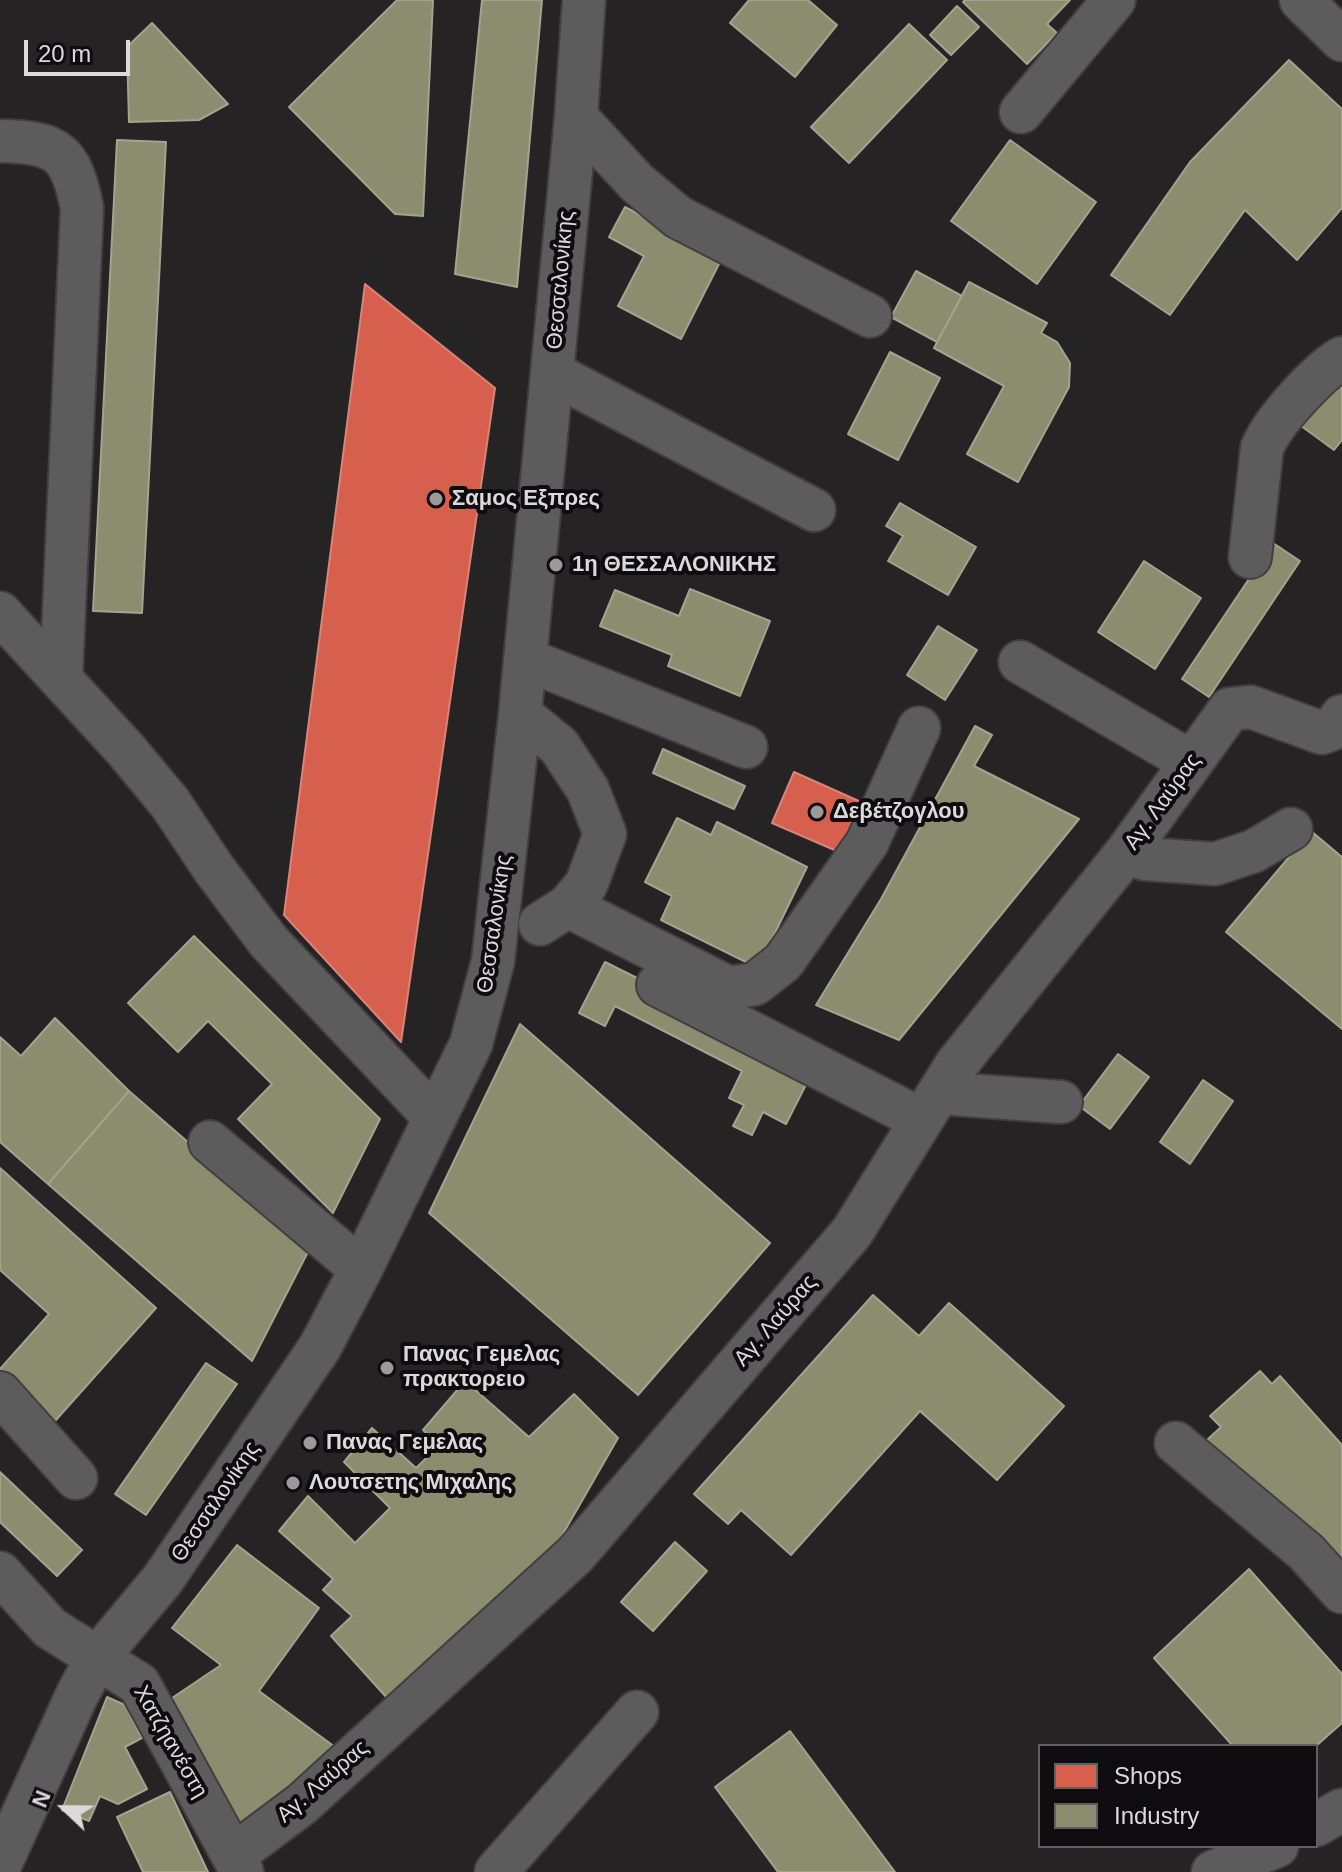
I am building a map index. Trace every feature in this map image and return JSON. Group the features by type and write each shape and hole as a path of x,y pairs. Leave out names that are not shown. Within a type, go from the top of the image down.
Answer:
{"street":[{"name":"Θεσσαλονίκης","path":"0,1865 65,1720 97,1658 163,1579 320,1347 471,1044 483,1008 493,961 520,714 576,117 584,0"},
{"path":"1021,112 1114,0"},
{"path":"1301,0 1342,40"},
{"path":"576,117 637,183 678,217 870,316"},
{"path":"0,141 34,142 54,150 69,163 78,183 82,208 61,678"},
{"path":"1250,557 1262,448 1269,432 1325,368 1342,358"},
{"path":"552,373 814,510"},
{"path":"0,613 170,803 214,869 269,942 435,1118"},
{"path":"525,659 746,747"},
{"path":"1020,662 1191,762"},
{"name":"Αγ. Λαύρας","path":"238,1864 575,1555 852,1232 956,1065 1126,853 1230,709 1251,707 1322,733 1332,729 1342,716"},
{"path":"520,714 559,746 588,790 605,834 586,885 554,915"},
{"path":"499,906 554,915 729,988 755,984 783,962 867,843 919,728"},
{"path":"1126,853 1145,859 1215,864 1254,851 1291,829"},
{"path":"554,915 931,1106 1061,1102"},
{"path":"210,1142 361,1269"},
{"path":"0,1393 76,1478"},
{"path":"1176,1443 1306,1552 1342,1592"},
{"name":"Χατζηανέστη","path":"0,1573 50,1628 125,1672 139,1684 238,1864"},
{"path":"496,1872 637,1712"},
{"path":"1318,1824 1342,1810"},
{"path":"1213,1872 1272,1848"}],"building: Shops":[{"path":"365,284 495,388 401,1042 284,915"},
{"name":"Δεβέτζογλου","path":"794,772 861,802 839,852 772,823"}],"building: Industry":[{"path":"397,0 433,0 423,216 395,214 289,107"},
{"path":"482,0 542,0 517,287 455,274"},
{"path":"749,0 808,0 837,25 795,77 730,23"},
{"path":"1070,0 1047,24 1057,33 1027,64 963,2"},
{"path":"957,6 979,27 951,55 930,35"},
{"path":"152,23 228,104 199,120 129,122 127,47"},
{"path":"909,24 947,60 849,163 811,127"},
{"path":"1289,60 1342,109 1342,208 1297,260 1245,210 1170,315 1111,275 1190,162"},
{"path":"117,140 166,142 142,613 93,611"},
{"path":"1010,140 1096,202 1037,284 951,221"},
{"path":"625,207 722,258 681,339 618,306 644,256 609,237"},
{"path":"916,271 962,296 937,342 891,317"},
{"path":"969,282 1047,323 1041,333 1057,342 1070,363 1069,387 1018,482 967,454 1004,386 934,348"},
{"path":"890,352 940,378 898,460 848,434"},
{"path":"1342,374 1342,440 1334,450 1293,420"},
{"path":"900,503 976,547 948,595 888,561 903,536 886,526"},
{"path":"1273,543 1300,561 1209,697 1182,679"},
{"path":"1144,561 1201,598 1155,669 1098,632"},
{"path":"690,589 770,621 740,696 668,666 672,655 600,626 615,590 679,616"},
{"path":"938,626 977,650 945,700 907,675"},
{"path":"975,726 992,735 974,766 1079,819 899,1040 816,1005 881,899"},
{"path":"663,749 745,786 734,809 653,773"},
{"path":"677,818 711,835 717,822 807,867 758,968 661,920 672,896 645,882"},
{"path":"1311,831 1342,857 1342,1029 1226,932"},
{"path":"194,936 380,1119 333,1213 238,1119 272,1084 208,1021 178,1052 128,1003"},
{"path":"605,962 815,1067 786,1124 763,1112 752,1135 733,1126 744,1105 729,1098 742,1071 615,1006 605,1026 579,1013"},
{"path":"55,1018 129,1091 48,1184 0,1142 0,1037 21,1056"},
{"path":"520,1024 770,1243 638,1395 429,1213"},
{"path":"1118,1054 1149,1077 1110,1129 1079,1106"},
{"path":"1203,1080 1233,1101 1190,1164 1160,1142"},
{"path":"129,1091 310,1248 252,1361 48,1184"},
{"path":"0,1168 156,1308 47,1430 0,1387 0,1369 49,1314 0,1270"},
{"path":"873,1295 919,1336 949,1303 1064,1406 997,1480 920,1411 791,1555 741,1510 728,1524 694,1494"},
{"path":"206,1363 237,1384 146,1515 115,1494"},
{"path":"1260,1371 1272,1384 1280,1376 1342,1445 1342,1590 1207,1440 1221,1427 1210,1416"},
{"path":"465,1381 529,1437 574,1394 618,1438 552,1553 388,1699 331,1636 352,1616 323,1590 333,1579 279,1531 308,1496 355,1543 390,1508 344,1462 372,1428 416,1468 439,1446 423,1430"},
{"path":"0,1472 82,1550 57,1576 0,1522"},
{"path":"675,1542 707,1571 653,1631 621,1602"},
{"path":"237,1545 319,1608 259,1691 335,1747 240,1832 172,1698 221,1665 172,1628"},
{"path":"1249,1569 1342,1674 1342,1723 1318,1744 1231,1744 1154,1658"},
{"path":"107,1697 125,1705 142,1738 125,1747 147,1789 118,1804 100,1796 89,1821 62,1810"},
{"path":"790,1731 895,1872 778,1872 715,1787"},
{"path":"170,1792 208,1872 143,1872 117,1817"}],"place":[{"name":"Σαμος Εξπρες","path":"436,499"},
{"name":"1η ΘΕΣΣΑΛΟΝΙΚΗΣ","path":"556,565"},
{"name":"Δεβέτζογλου","path":"817,812"},
{"name":"Πανας Γεμελας πρακτορειο","path":"387,1368"},
{"name":"Πανας Γεμελας","path":"310,1443"},
{"name":"Λουτσετης Μιχαλης","path":"293,1483"}]}
